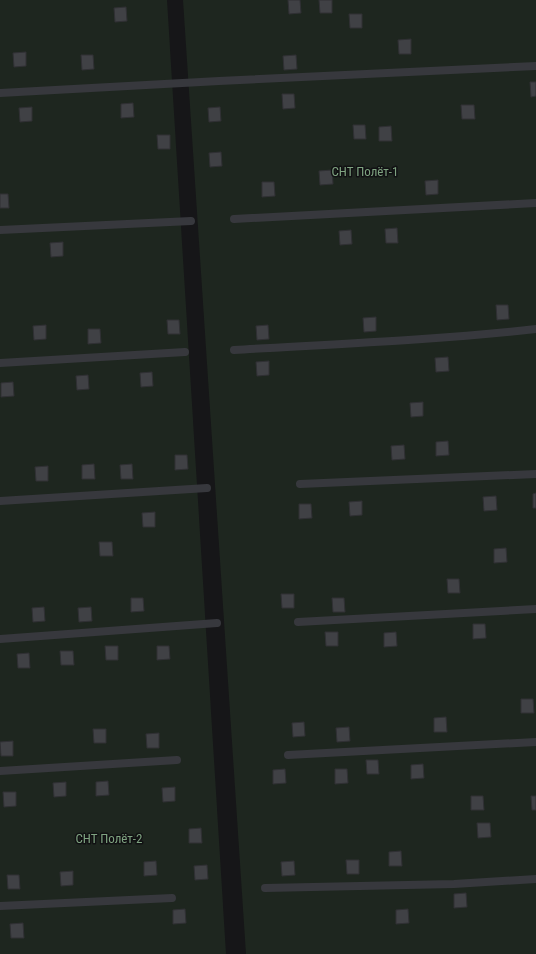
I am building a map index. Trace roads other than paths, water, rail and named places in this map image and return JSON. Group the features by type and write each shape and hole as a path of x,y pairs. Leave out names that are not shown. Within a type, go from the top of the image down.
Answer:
{"lane":[{"path":"0,93 536,66"},
{"path":"234,219 536,203"},
{"path":"0,230 190,222"},
{"path":"234,350 395,341 536,329"},
{"path":"0,363 184,352"},
{"path":"300,484 536,474"},
{"path":"0,502 207,488"},
{"path":"298,622 536,609"},
{"path":"0,639 217,623"},
{"path":"288,755 536,742"},
{"path":"0,771 177,760"},
{"path":"265,888 454,884 536,879"},
{"path":"0,906 172,898"}],"park label":[{"name":"СНТ Полёт-1","path":"365,171"},
{"name":"СНТ Полёт-2","path":"109,838"}]}
